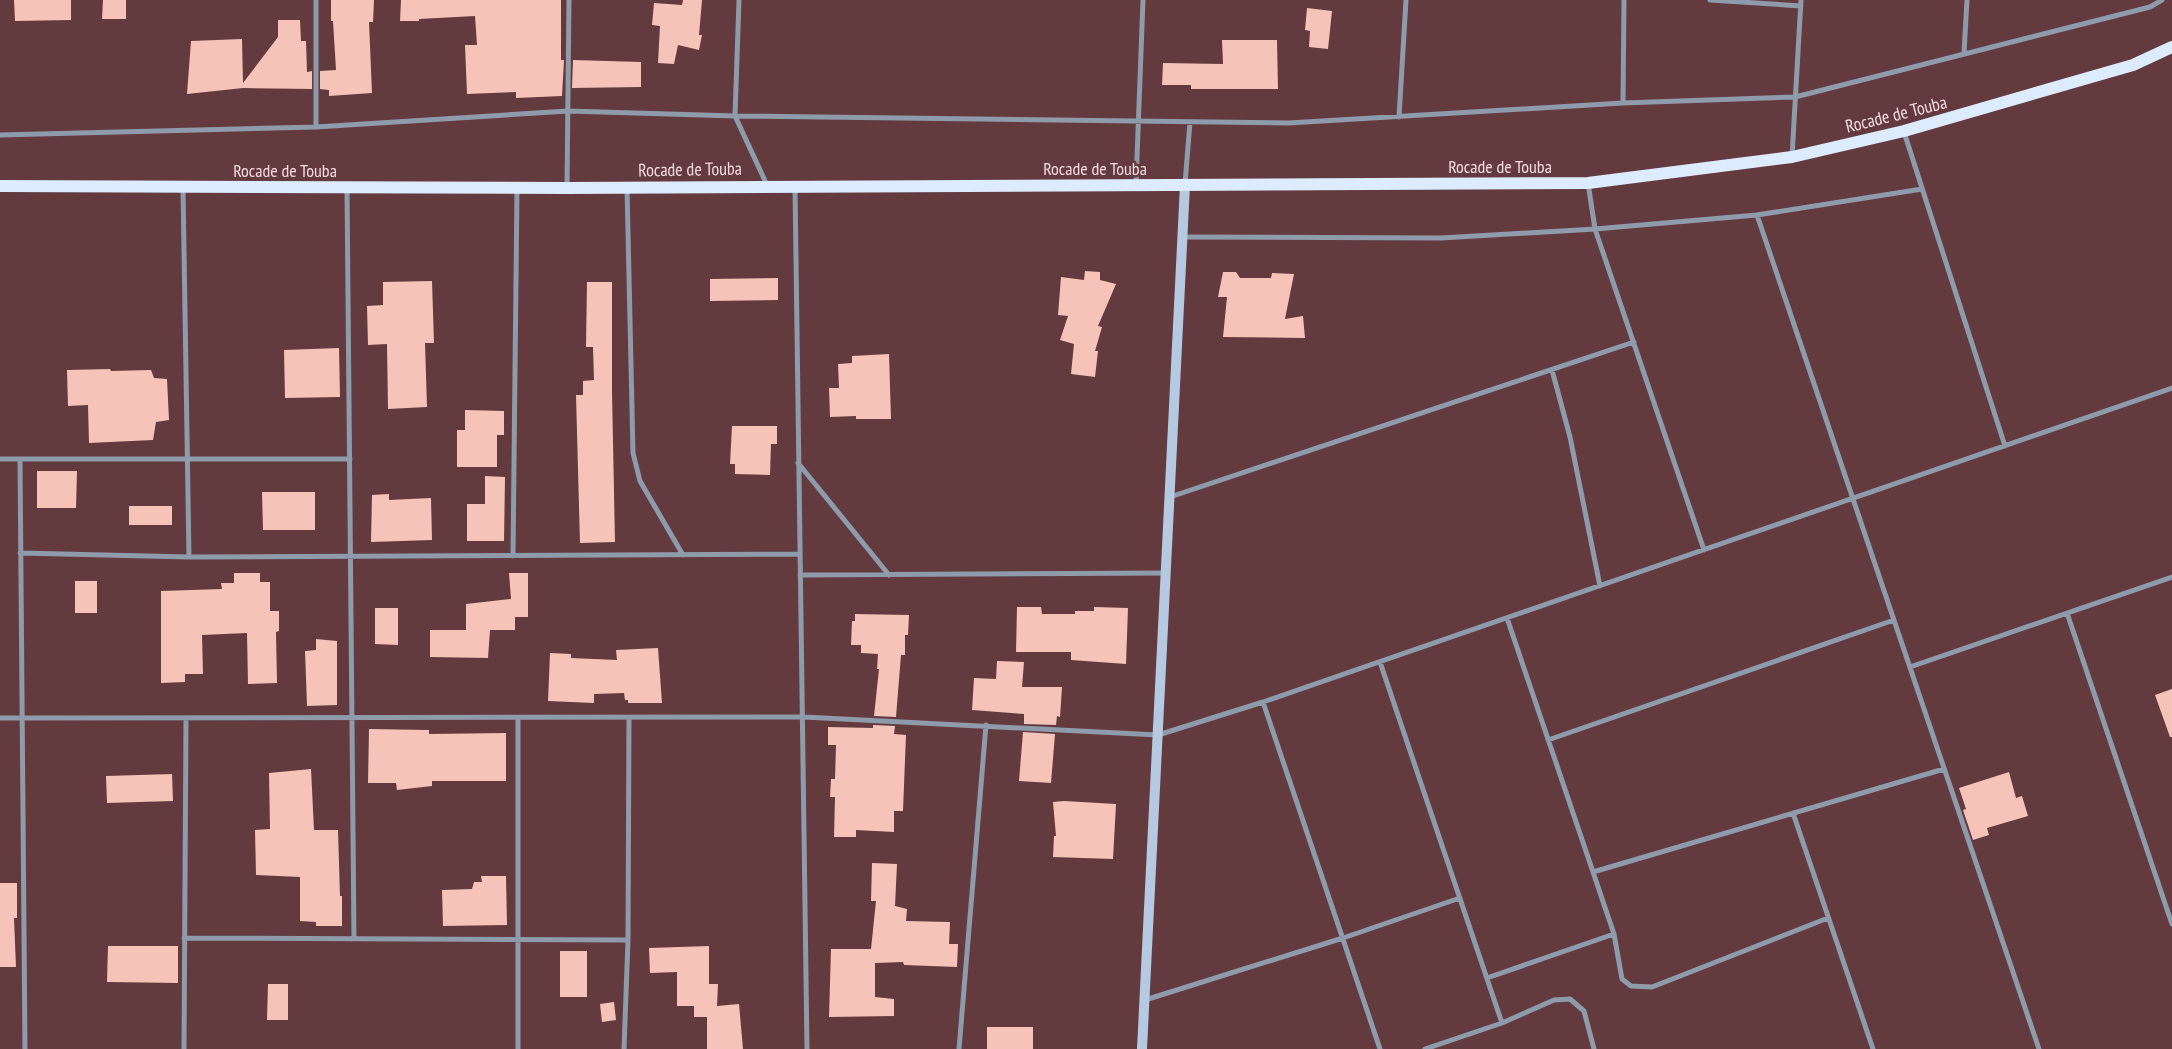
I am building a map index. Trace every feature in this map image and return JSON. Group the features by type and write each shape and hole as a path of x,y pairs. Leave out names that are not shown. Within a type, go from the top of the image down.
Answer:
{"main road":[{"name":"Rocade de Touba","path":"0,186 627,188 767,185 1588,183 1792,157 1904,132 2133,65 2172,47"},
{"path":"1142,1049 1185,185"}],"street":[{"path":"316,0 316,127"},
{"path":"567,188 569,0"},
{"path":"738,0 735,116 767,185"},
{"path":"1136,185 1143,0"},
{"path":"1399,117 1406,0"},
{"path":"1623,103 1624,0"},
{"path":"1710,0 1800,6"},
{"path":"1792,157 1801,0"},
{"path":"1964,53 1967,0"},
{"path":"2150,0 2150,7"},
{"path":"0,136 316,127 568,111 735,116 1289,123 1623,103 1795,96 2150,7 2162,0"},
{"path":"1185,185 1190,122"},
{"path":"1904,132 2005,446"},
{"path":"1588,183 1595,229 1704,550"},
{"path":"795,186 798,463 804,717 807,1049"},
{"path":"348,187 354,939"},
{"path":"183,188 189,557"},
{"path":"513,556 517,188"},
{"path":"627,188 633,453 640,481 683,555"},
{"path":"1182,238 1441,238 1595,229 1757,215 1922,189"},
{"path":"1757,215 2039,1049"},
{"path":"1170,497 1634,342"},
{"path":"1552,370 1570,437 1600,586"},
{"path":"0,718 804,717 1158,735 1380,662 2172,388"},
{"path":"0,459 350,459"},
{"path":"20,459 24,1049"},
{"path":"798,463 889,575"},
{"path":"20,553 189,557 800,554"},
{"path":"800,575 1166,573"},
{"path":"1910,667 2172,577"},
{"path":"2067,613 2172,924"},
{"path":"1507,618 1614,934 1622,979 1631,986 1652,987 1828,918"},
{"path":"1548,740 1894,620"},
{"path":"1380,662 1502,1023"},
{"path":"1263,702 1380,1049"},
{"path":"184,1049 186,718"},
{"path":"518,718 518,1049"},
{"path":"624,1049 628,940 629,718"},
{"path":"959,1049 986,725"},
{"path":"1593,872 1944,769"},
{"path":"1793,813 1873,1049"},
{"path":"1145,1000 1343,938 1460,898"},
{"path":"1487,978 1614,934"},
{"path":"184,938 628,940"},
{"path":"1425,1049 1502,1023 1554,1000 1570,999 1584,1011 1594,1049"}],"building":[{"path":"14,0 71,0 71,20 15,21"},
{"path":"103,0 126,0 126,19 102,19"},
{"path":"331,0 374,0 373,22 369,22 372,93 329,96 329,90 320,89 320,71 336,70"},
{"path":"401,0 561,0 561,60 564,60 562,96 516,98 516,92 467,94 465,45 477,45 475,16 400,21"},
{"path":"683,0 702,0 699,35 702,35 699,50 678,45 674,64 658,63 660,26 652,25 654,3 682,5"},
{"path":"1307,8 1332,11 1328,49 1309,47 1310,31 1305,30"},
{"path":"278,20 300,20 301,41 306,41 307,72 312,71 312,89 243,88 187,94 191,41 242,39 243,83 278,37"},
{"path":"1222,40 1277,40 1278,89 1191,89 1191,85 1162,85 1163,63 1223,64"},
{"path":"573,60 641,62 641,87 572,88"},
{"path":"1085,271 1100,272 1100,280 1116,284 1098,326 1102,327 1095,351 1098,351 1095,377 1071,374 1074,344 1060,340 1068,316 1058,315 1061,277 1084,280"},
{"path":"1223,272 1236,272 1240,278 1271,278 1272,273 1294,274 1285,319 1303,316 1305,338 1223,337 1227,297 1218,297"},
{"path":"778,278 778,300 710,301 710,279"},
{"path":"432,281 434,343 425,343 427,407 388,409 387,344 368,345 367,306 383,305 383,282"},
{"path":"587,282 612,282 615,542 580,543 576,395 583,395 583,381 594,380 593,347 586,347"},
{"path":"339,348 340,397 285,398 284,350"},
{"path":"889,354 891,419 856,419 856,416 830,417 829,388 839,388 838,364 852,363 852,356"},
{"path":"110,369 111,371 151,370 154,378 167,379 169,420 156,422 153,440 89,443 88,405 68,406 67,370"},
{"path":"465,410 504,411 504,435 497,435 497,467 457,467 457,430 465,430"},
{"path":"732,426 777,426 777,444 771,444 770,475 735,474 735,464 730,464"},
{"path":"37,471 77,471 76,508 37,508"},
{"path":"485,476 505,477 504,541 467,541 467,504 485,504"},
{"path":"262,492 315,492 315,530 263,530"},
{"path":"389,494 389,500 431,498 432,540 371,542 372,495"},
{"path":"129,506 172,506 172,525 129,525"},
{"path":"234,573 260,573 260,582 270,582 270,611 279,611 279,631 276,632 277,683 248,684 247,633 202,635 203,674 185,674 185,682 161,683 161,591 222,589 221,583 234,583"},
{"path":"509,573 528,573 528,617 515,617 515,630 490,630 488,658 430,657 430,630 466,630 466,604 511,599"},
{"path":"75,581 97,581 97,613 75,613"},
{"path":"1017,607 1041,607 1042,614 1075,614 1075,611 1094,611 1094,607 1128,608 1126,664 1071,660 1071,652 1016,652"},
{"path":"375,608 398,608 398,645 375,644"},
{"path":"855,614 909,615 908,635 905,635 905,655 901,655 896,717 874,716 879,669 877,669 878,654 861,653 861,645 851,645 852,621 855,621"},
{"path":"316,639 337,641 337,705 307,706 305,651 316,650"},
{"path":"658,648 662,703 628,703 628,700 625,700 624,693 594,694 594,703 548,701 550,653 571,654 571,658 617,660 616,650"},
{"path":"997,661 1024,662 1022,687 1062,687 1060,717 1057,716 1056,725 1024,724 1024,714 972,710 974,678 996,679"},
{"path":"2172,689 2172,737 2170,737 2155,695"},
{"path":"873,725 895,726 894,734 906,735 903,811 894,811 894,832 856,830 856,837 834,837 835,797 830,797 831,779 835,779 836,745 828,745 828,727 873,728"},
{"path":"369,729 429,730 429,734 506,733 506,781 432,781 432,786 397,790 396,783 368,783"},
{"path":"1023,732 1055,734 1051,783 1019,781"},
{"path":"311,769 314,830 338,830 342,926 316,926 316,922 300,921 300,877 256,875 255,830 270,829 269,773"},
{"path":"2009,772 2016,798 2022,796 2028,816 1987,828 1989,835 1973,840 1963,810 1966,809 1959,788"},
{"path":"172,774 173,801 107,803 106,776"},
{"path":"1053,802 1116,804 1113,859 1053,857 1054,836 1056,836"},
{"path":"872,863 897,864 895,906 907,909 906,921 950,922 949,944 958,944 957,967 904,965 903,962 875,963 875,997 894,999 894,1016 829,1017 831,949 871,949 876,901 871,901"},
{"path":"481,876 506,876 507,925 443,926 442,890 472,889 474,882 482,882"},
{"path":"0,883 17,883 17,918 14,918 16,967 0,967"},
{"path":"108,946 178,946 178,983 107,982"},
{"path":"709,946 709,984 718,984 717,1006 739,1004 743,1049 707,1049 707,1017 694,1017 694,1006 677,1006 677,972 650,973 649,948"},
{"path":"560,951 587,951 587,997 560,997"},
{"path":"268,984 288,984 288,1020 267,1020"},
{"path":"614,1002 616,1020 602,1022 600,1004"},
{"path":"987,1027 1033,1027 1033,1049 987,1049"}]}
